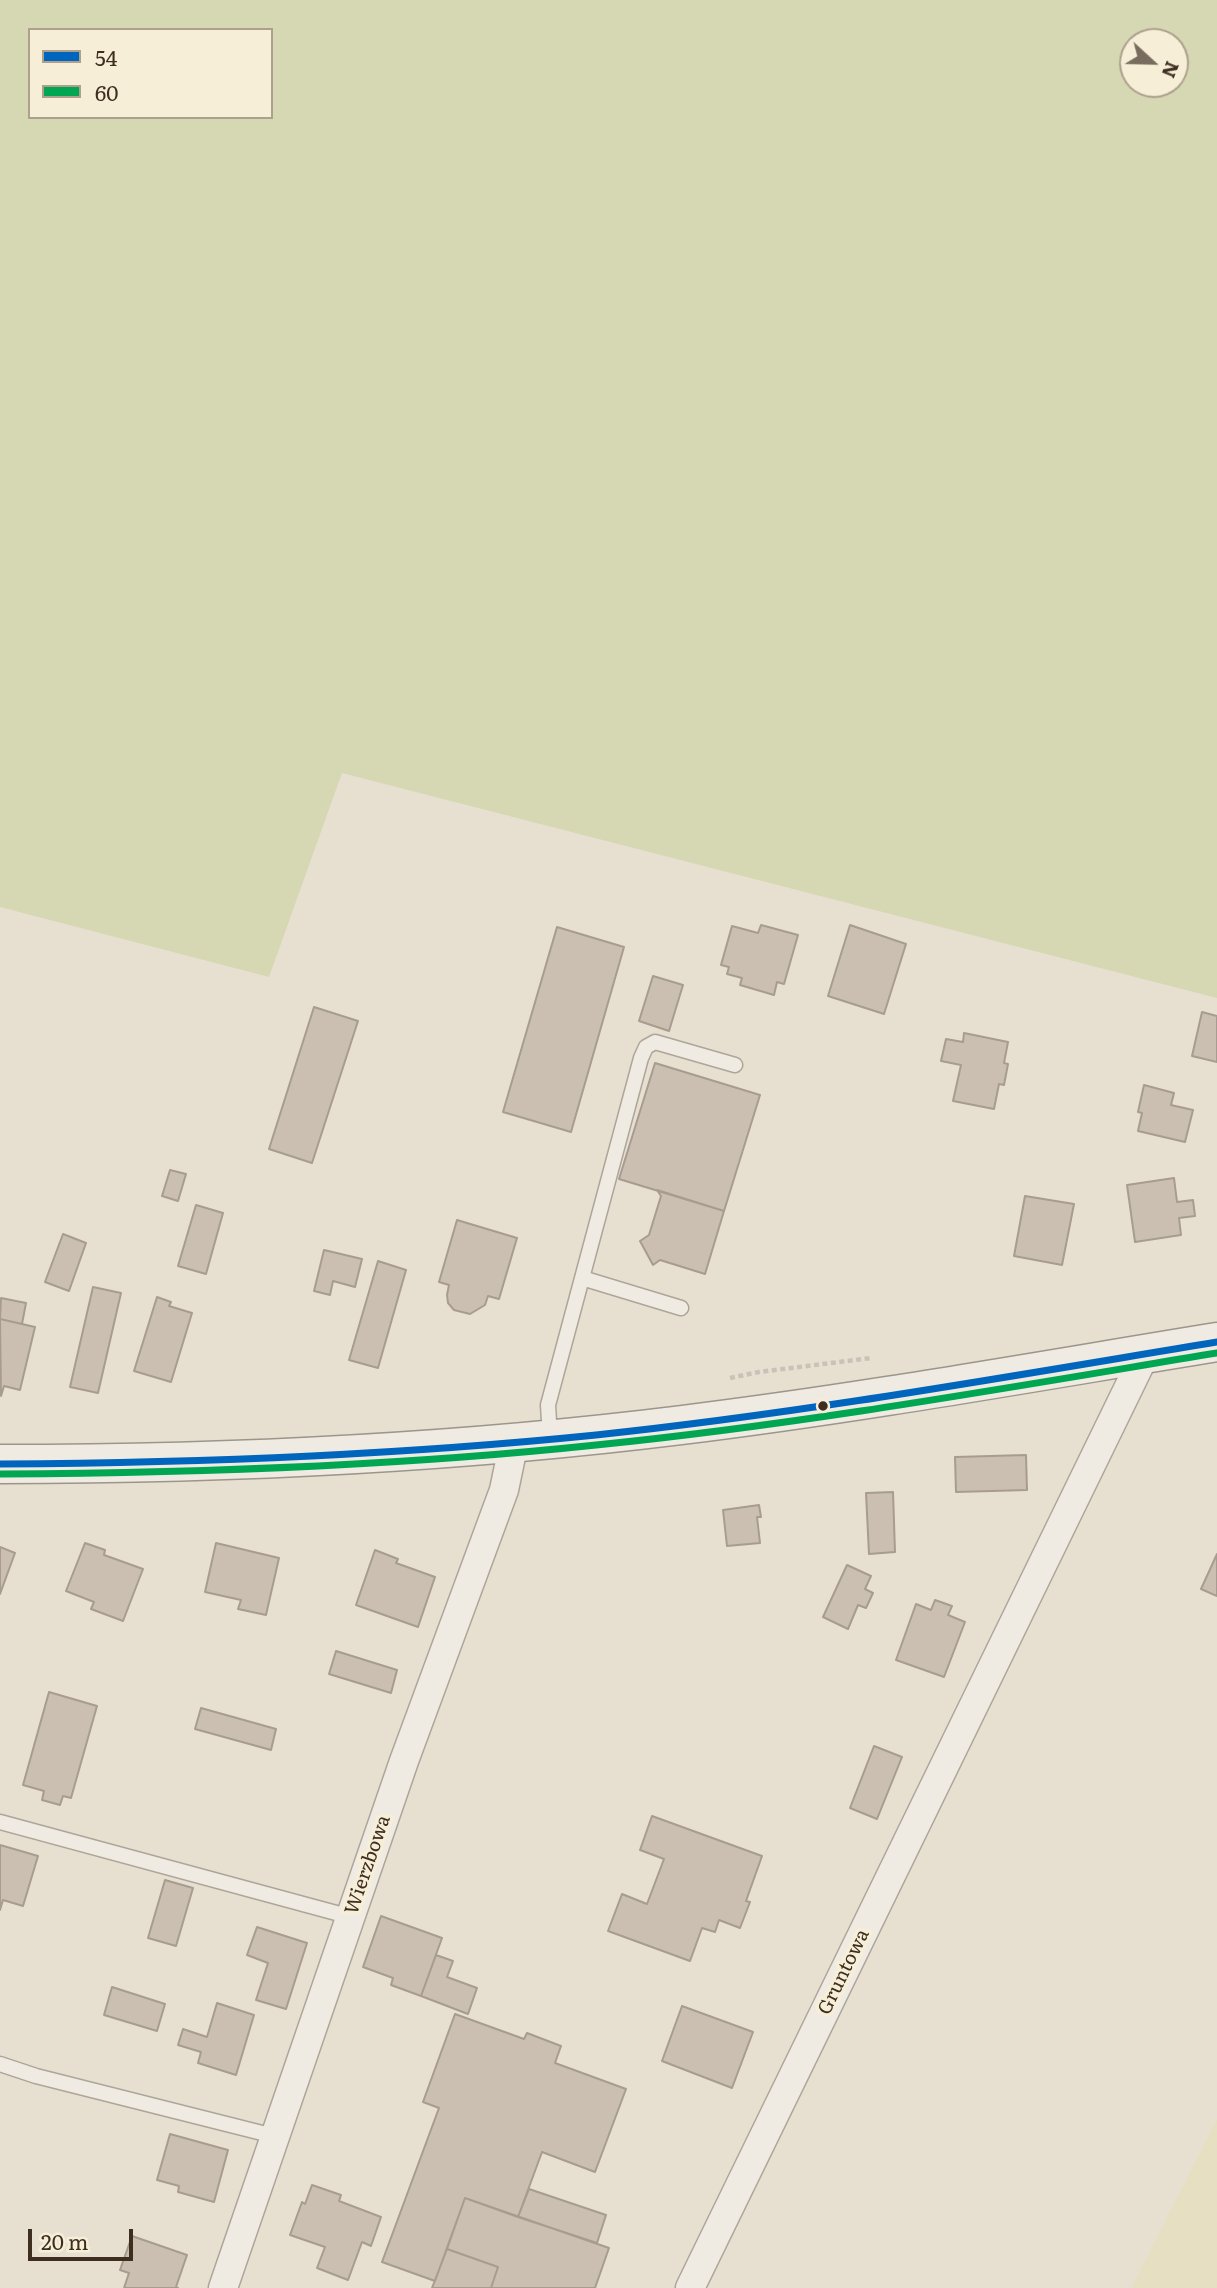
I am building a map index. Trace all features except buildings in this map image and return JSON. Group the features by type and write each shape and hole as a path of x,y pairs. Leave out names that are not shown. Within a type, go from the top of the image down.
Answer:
{"street":[{"path":"0,1464 277,1459 392,1453 532,1440 680,1425 822,1406 1217,1342"},
{"name":"Gruntowa","path":"690,2288 1144,1353"},
{"name":"Wierzbowa","path":"223,2288 404,1761 504,1490 532,1440"}],"lane":[{"path":"532,1440 548,1405 646,1047 655,1042 734,1065"},
{"path":"582,1278 681,1308"},
{"path":"0,1822 351,1917"},
{"path":"0,2064 36,2076 274,2136"}],"path":[{"path":"727,1380 773,1370 881,1358"}],"shaded area":[{"path":"1217,2119 1217,2288 1131,2288"}],"green space":[{"path":"0,0 1217,0 1217,998 342,773 269,977 0,907"}],"transit line":[{"name":"54","path":"0,1464 298,1457 596,1435 830,1405 1217,1342"},
{"name":"60","path":"0,1474 298,1467 596,1445 830,1416 1217,1353"}]}
